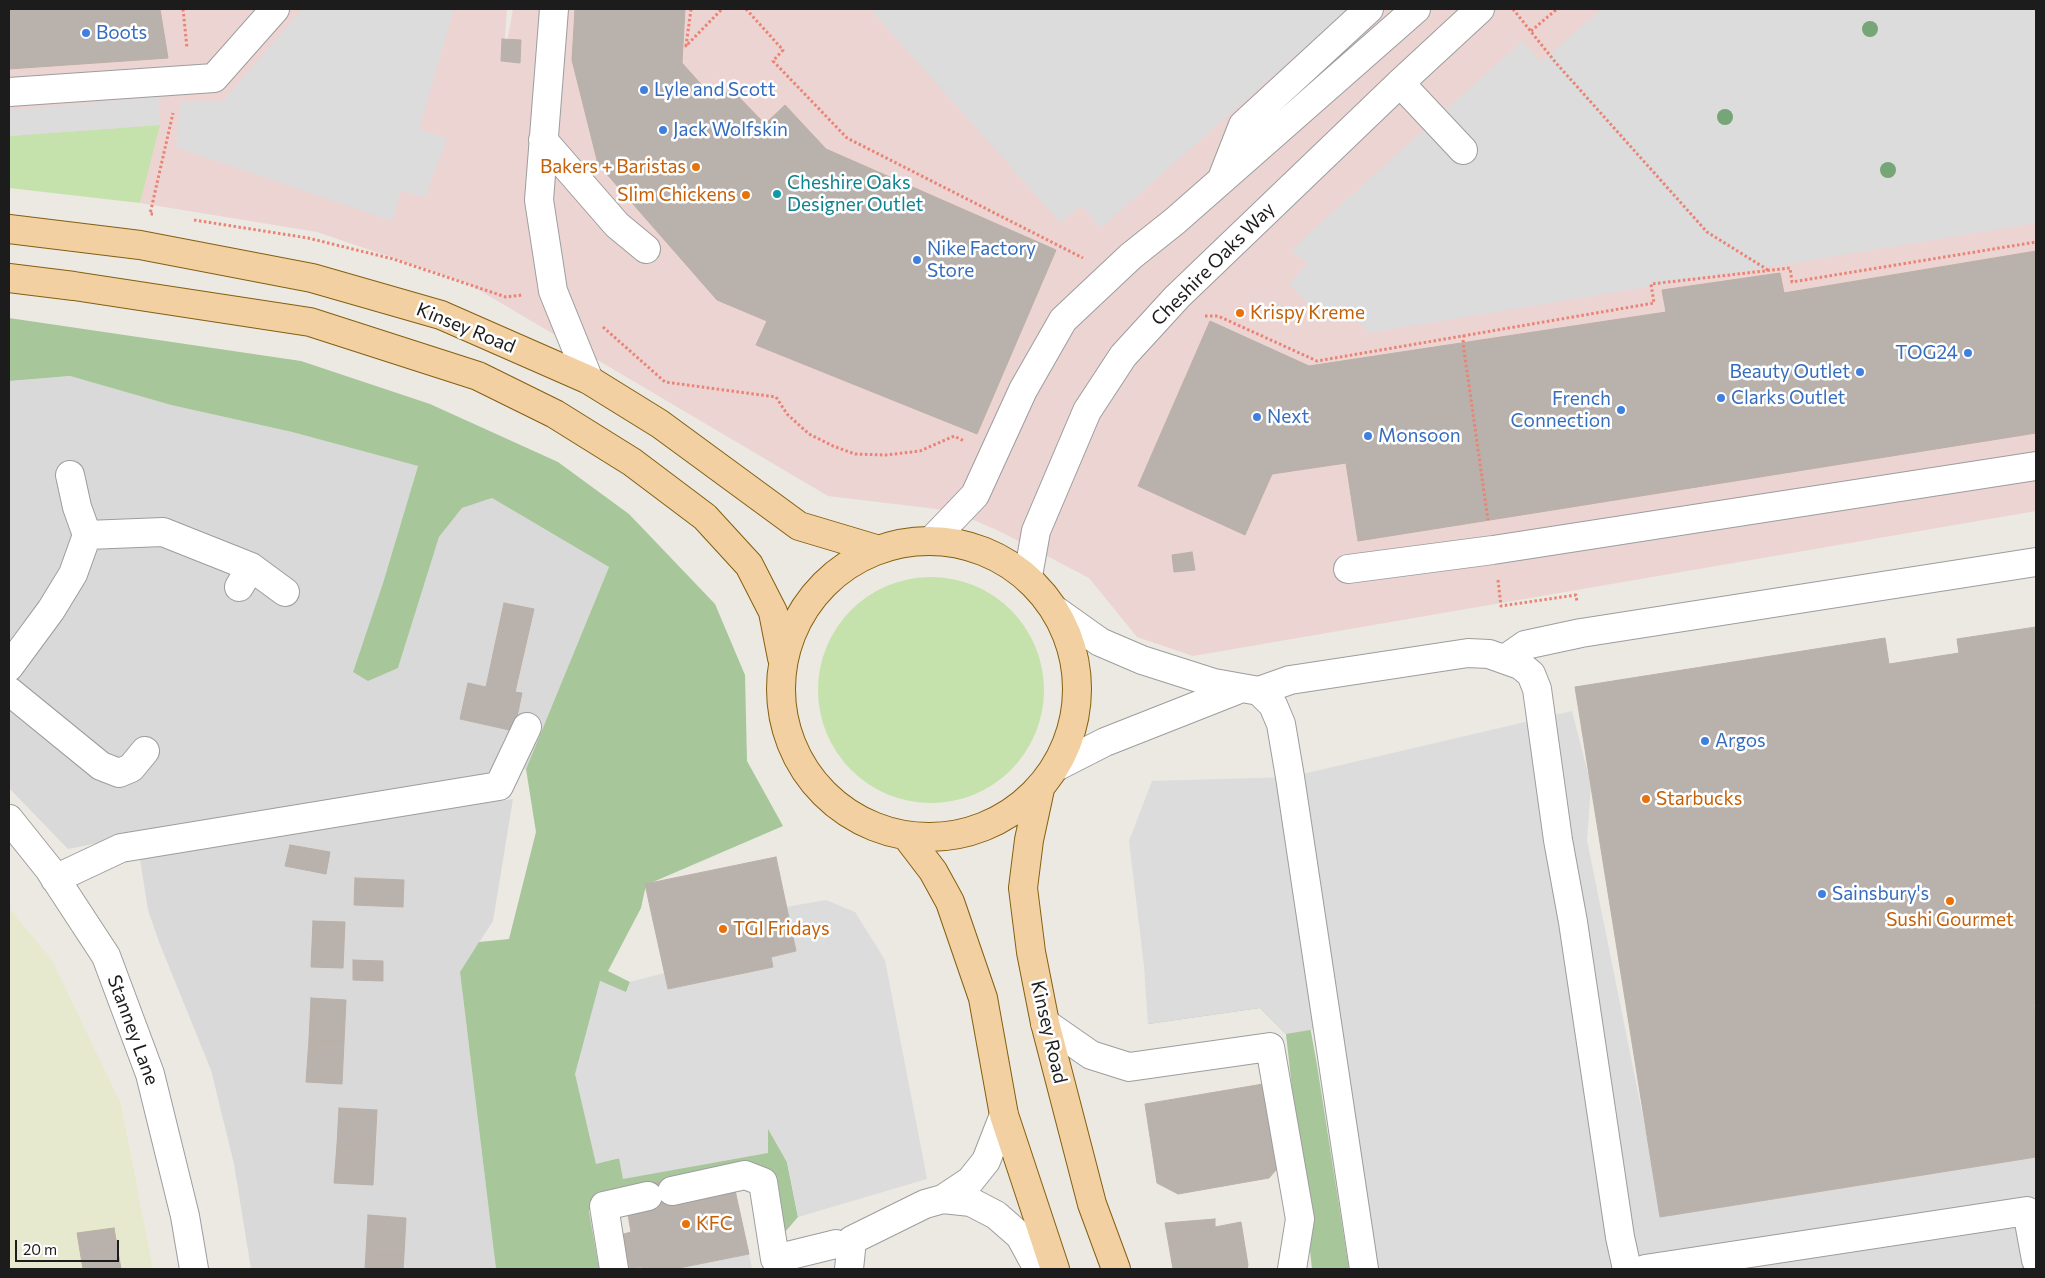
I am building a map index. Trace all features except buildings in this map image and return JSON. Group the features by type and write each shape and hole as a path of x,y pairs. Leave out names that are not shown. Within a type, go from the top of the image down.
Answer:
{"main road":[{"name":"Kinsey Road","path":"9,229 140,245 312,278 441,314 589,380 660,424 798,526 876,549"},
{"path":"9,278 310,322 478,376 555,414 632,462 705,517 749,565 773,612 782,659 780,709 795,756 823,795 862,823 907,836 944,838 980,830 1013,813 1040,789 1056,767 1070,737 1078,699 1075,659 1055,610 1028,576 1001,559 970,546 932,540 898,543 876,549 842,567 821,585 796,620 782,659"},
{"name":"Kinsey Road","path":"1040,789 1029,840 1023,888 1032,952 1044,1024 1092,1204 1116,1269"},
{"path":"907,836 933,871 950,902 982,998 1004,1115 1055,1269"}],"street":[{"path":"9,92 214,78 275,9"},
{"path":"554,9 539,200 553,291 589,380"},
{"path":"1220,182 1243,125 1369,9"},
{"path":"932,540 975,495 1023,390 1063,320 1131,256 1175,222 1416,9"},
{"name":"Cheshire Oaks Way","path":"1028,576 1036,531 1087,411 1123,356 1177,297 1480,9"},
{"path":"1400,83 1463,150"},
{"path":"543,140 617,225 646,249"},
{"path":"1348,569 1493,550 2036,466"},
{"path":"9,667 51,610 73,574 87,535 77,507 70,475"},
{"path":"87,535 163,532 245,577 285,592"},
{"path":"1506,659 1525,645 1581,633 2036,562"},
{"path":"1055,610 1100,642 1142,660 1214,683 1251,689 1273,704 1281,724 1364,1269"},
{"path":"1056,767 1105,742 1251,689 1290,680 1468,653 1489,654 1506,659 1520,665 1531,674 1537,689 1558,840 1573,922 1620,1237 1627,1269"},
{"path":"9,691 101,766 120,773 131,768 145,751"},
{"path":"55,879 120,848 499,786 527,727"},
{"name":"Stanney Lane","path":"9,819 55,879 106,956 150,1074 185,1216 194,1269"},
{"path":"1044,1024 1091,1055 1129,1067 1270,1047 1300,1219 1292,1269"},
{"path":"848,1269 852,1240 925,1204 943,1199 970,1181 986,1161 1004,1115"},
{"path":"614,1269 604,1206 745,1175 763,1182 775,1259 836,1244"},
{"path":"943,1199 971,1202 996,1215 1020,1236 1038,1269"},
{"path":"1645,1269 2027,1210 2036,1260"}],"path":[{"path":"160,215 150,214 187,52 183,9"},
{"path":"691,9 686,46 722,9"},
{"path":"746,9 783,50 773,61 848,138 1088,261"},
{"path":"1513,9 1556,63 1707,232 1768,270"},
{"path":"1531,31 1557,9"},
{"path":"190,220 308,238 393,259 506,297 529,294"},
{"path":"1177,297 1198,316 1218,316 1317,361 1654,303 1651,284 1790,268 1792,282 2036,242"},
{"path":"598,323 665,382 776,396 787,414 809,434 855,454 886,455 920,451 954,436 972,444"}],"shaded area":[{"name":"Cheshire Oaks Designer Outlet","path":"9,9 507,9 503,65 513,9 2036,9 2036,511 1193,656 1137,637 1089,578 999,531 953,511 828,496 467,283 317,232 140,203 142,193 9,178"},
{"path":"302,9 454,9 419,129 447,139 425,197 401,191 392,221 176,147 180,101 223,101"},
{"path":"870,9 1348,9 1101,228 1081,205 1061,223"},
{"path":"1602,9 2036,9 2036,223 1368,333 1347,306 1323,320 1289,284 1307,264 1291,250 1522,41 1541,62"},
{"path":"158,97 160,125 9,136 9,110"},
{"path":"70,376 171,405 292,432 418,466 383,583 353,672 398,668 439,537 462,508 492,498 609,567 526,769 237,815 68,849 9,788 9,381"},
{"path":"1572,711 1591,785 1587,840 1650,1152 1660,1217 2036,1157 2036,1269 1361,1269 1328,1027 1286,1034 1260,1008 1148,1024 1144,966 1129,841 1152,781 1290,777"},
{"path":"513,799 493,921 460,972 496,1269 251,1269 234,1164 211,1070 148,910 139,853 248,834"},
{"path":"826,900 855,912 885,960 927,1179 798,1217 787,1162 768,1129 768,1153 623,1179 619,1158 596,1164 575,1074 600,981 626,992 630,982 664,973 668,989 773,967 771,957 796,951 786,907"},
{"path":"749,1254 752,1269 674,1269"}],"green space":[{"path":"160,125 140,203 9,188 9,136"},
{"path":"9,318 301,361 430,404 558,462 629,514 715,604 745,675 747,761 783,826 646,885 641,908 608,971 630,982 626,993 600,981 596,1163 768,1128 787,1162 798,1217 785,1232 777,1176 754,1164 597,1195 589,1211 599,1269 496,1269 460,972 479,942 509,939 536,832 526,769 609,567 492,498 462,508 439,537 398,668 368,681 353,672 383,583 418,466 292,432 171,405 70,376 9,381"},
{"path":"931,577 964,582 974,586 994,596 1011,610 1025,627 1035,647 1039,657 1044,690 1039,723 1035,733 1025,753 1011,770 994,784 974,794 964,798 931,803 898,798 888,794 868,784 851,770 837,753 827,733 823,723 818,690 823,657 827,647 837,627 851,610 868,596 888,586 898,582"},
{"path":"9,908 52,960 121,1104 153,1269 9,1269"},
{"path":"1304,993 1349,1269 1312,1269 1286,1034 1260,1008 1148,1024 1149,995"}],"place":[{"name":"Boots","path":"86,33"},
{"name":"Lyle and Scott","path":"644,90"},
{"name":"Jack Wolfskin","path":"663,130"},
{"name":"Bakers + Baristas","path":"696,167"},
{"name":"Cheshire Oaks Designer Outlet","path":"777,194"},
{"name":"Slim Chickens","path":"746,195"},
{"name":"Nike Factory Store","path":"917,260"},
{"name":"Krispy Kreme","path":"1240,313"},
{"name":"TOG24","path":"1968,353"},
{"name":"Beauty Outlet","path":"1860,372"},
{"name":"Clarks Outlet","path":"1721,398"},
{"name":"French Connection","path":"1621,410"},
{"name":"Next","path":"1257,417"},
{"name":"Monsoon","path":"1368,436"},
{"name":"Argos","path":"1705,741"},
{"name":"Starbucks","path":"1646,799"},
{"name":"Sainsbury's","path":"1822,894"},
{"name":"Sushi Gourmet","path":"1950,901"},
{"name":"TGI Fridays","path":"723,929"},
{"name":"KFC","path":"686,1224"}]}
